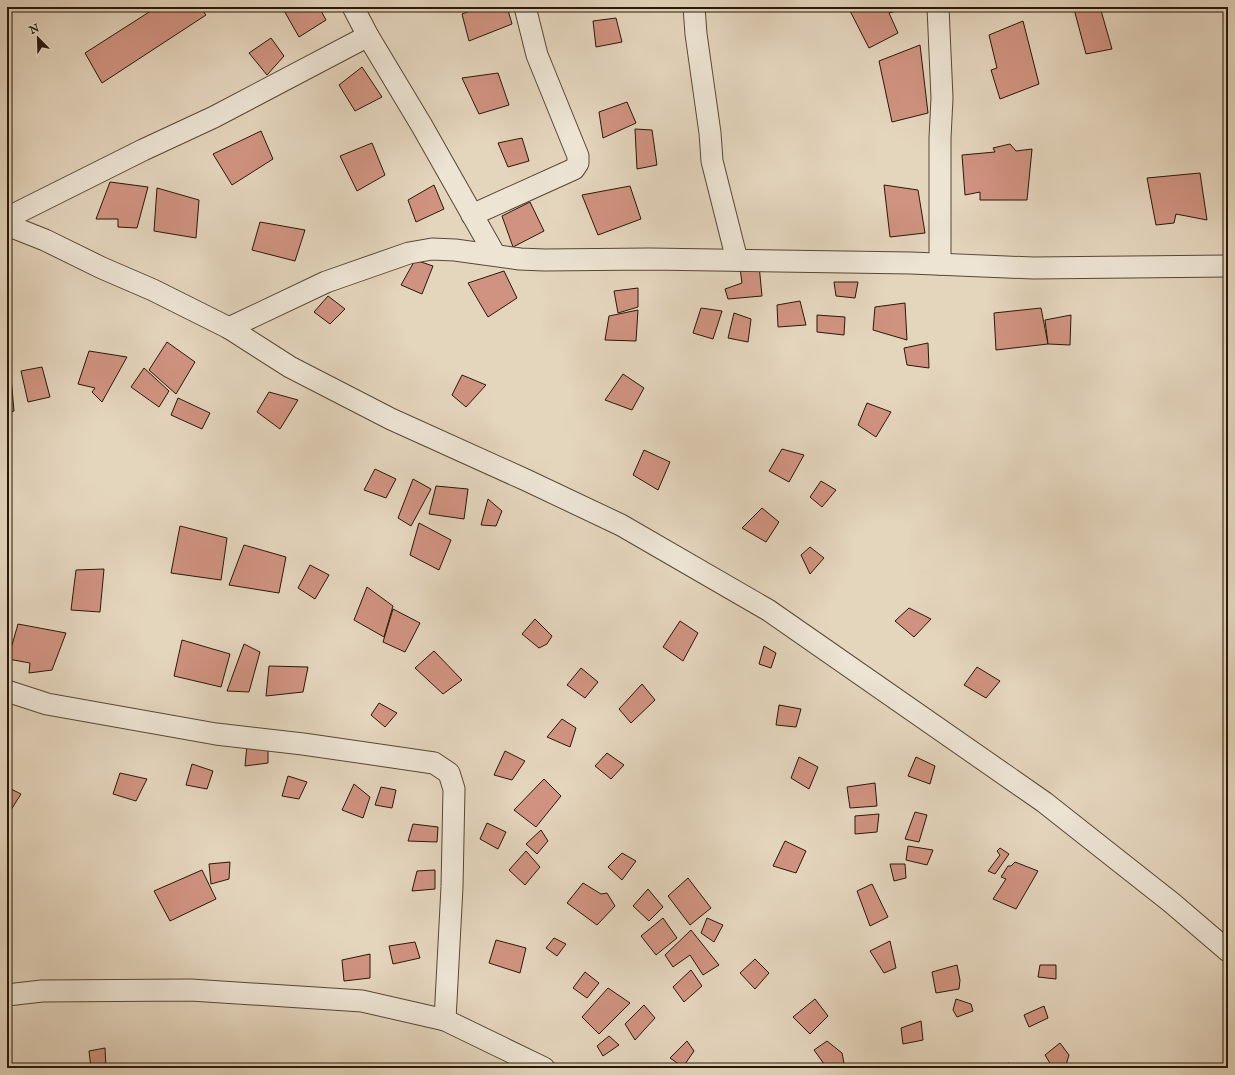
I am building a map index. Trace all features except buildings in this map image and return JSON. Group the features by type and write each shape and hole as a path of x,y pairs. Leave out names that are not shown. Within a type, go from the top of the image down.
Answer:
{"street":[{"path":"353,7 368,36 422,126 495,255"},
{"path":"472,215 574,169 578,163 578,156 537,55 525,7"},
{"path":"694,7 696,34 710,133 712,161 737,260"},
{"path":"938,7 942,98 940,138 940,264"},
{"path":"7,218 143,150 214,117 368,36"},
{"path":"7,225 45,240 102,268 153,290 229,328 290,367 391,420 526,480 621,525 768,610 1044,802 1172,903 1228,951"},
{"path":"229,328 326,282 409,253 432,249 455,250 520,259 544,260 737,260 940,264 1033,268 1228,266"},
{"path":"7,692 47,704 216,734 303,744 434,763 449,773 454,789 452,888 445,1020"},
{"path":"7,995 42,991 191,990 362,1001 445,1020 544,1068"}]}
